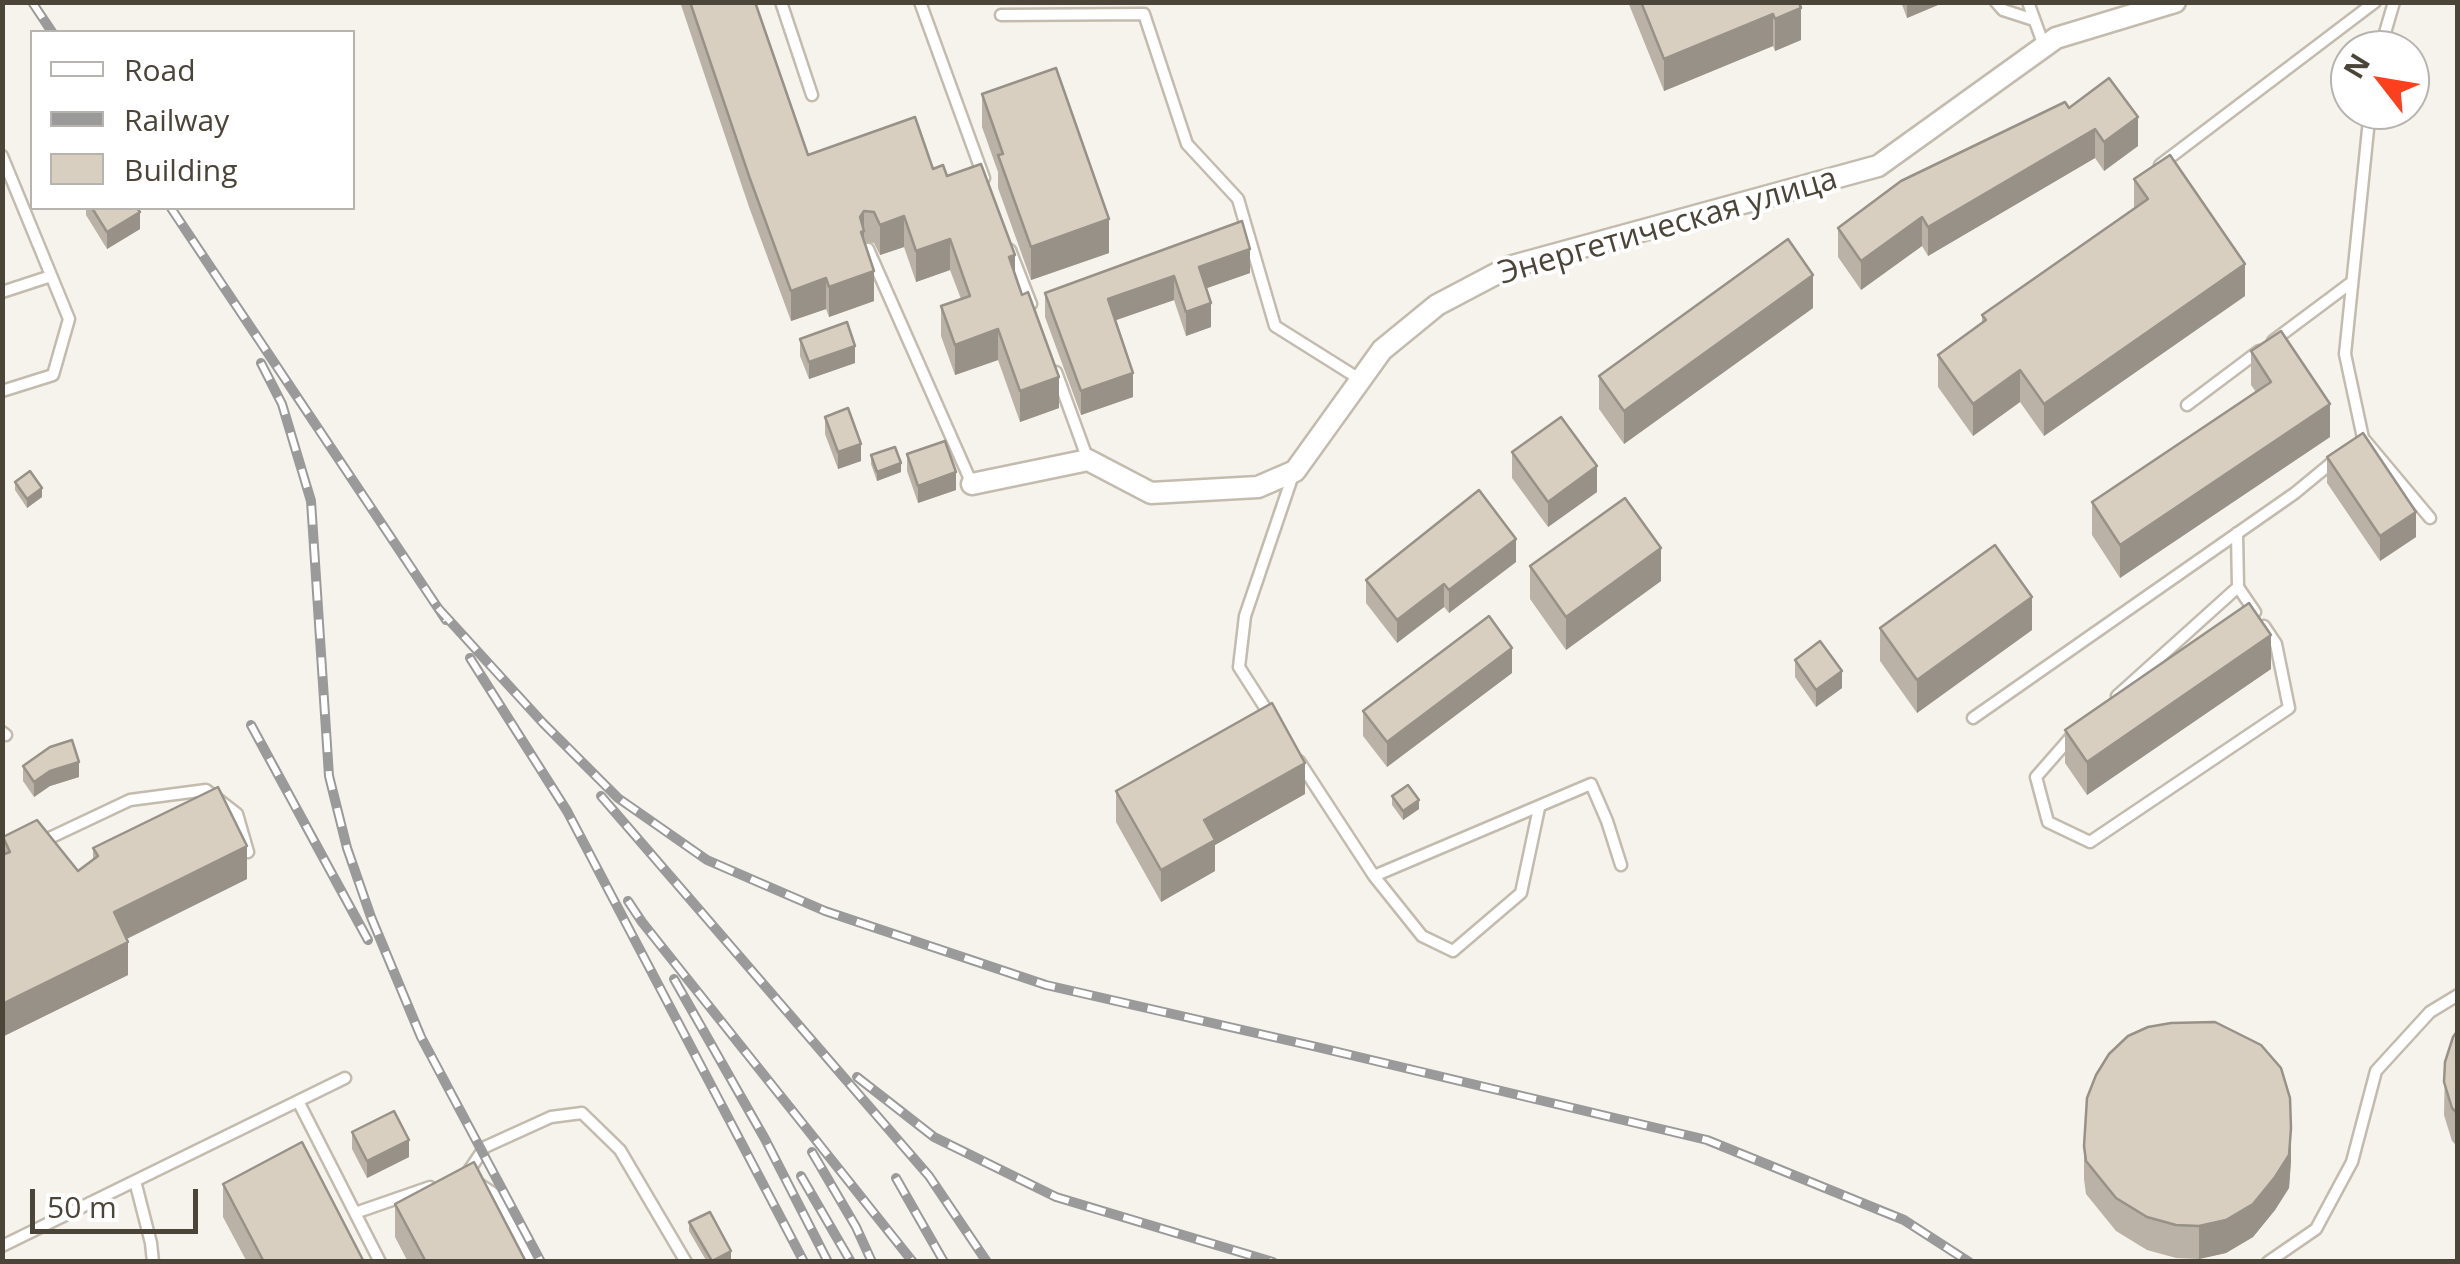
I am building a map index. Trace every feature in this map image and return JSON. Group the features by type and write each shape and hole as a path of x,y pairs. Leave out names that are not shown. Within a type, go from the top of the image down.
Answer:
{"street":[{"name":"Энергетическая улица","path":"1295,472 1382,350 1437,305 1509,267 1878,166 2056,38 2175,2"},
{"path":"972,484 1088,460 1151,493 1258,488 1295,472"}],"lane":[{"path":"781,2 812,95"},
{"path":"920,2 985,181"},
{"path":"1996,2 2002,10 2034,20"},
{"path":"2028,2 2044,47"},
{"path":"2150,173 2375,2"},
{"path":"2386,30 2394,2"},
{"path":"1001,14 1144,14 1188,144 1238,199 1276,326 1361,380"},
{"path":"2368,130 2345,354 2363,438 2430,518"},
{"path":"2,156 69,319 53,375 2,391"},
{"path":"1006,237 1033,311"},
{"path":"868,249 972,484"},
{"path":"2,292 51,276"},
{"path":"2187,405 2352,282"},
{"path":"1054,367 1088,460"},
{"path":"1972,718 2295,493 2363,438"},
{"path":"1280,732 1239,667 1244,616 1295,472"},
{"path":"2083,726 2036,777 2048,822 2090,842 2289,708 2276,644 2238,587 2237,533"},
{"path":"2112,701 2238,587"},
{"path":"1291,748 1374,876 1422,936 1453,951 1521,893 1539,808"},
{"path":"1374,876 1591,784 1620,864"},
{"path":"33,846 130,800 206,790 237,814 248,852"},
{"path":"2268,1262 2316,1229 2352,1162 2376,1071 2430,1012 2458,995"},
{"path":"2,1246 345,1078"},
{"path":"298,1101 380,1262"},
{"path":"533,1262 499,1198 466,1175 485,1147 551,1118 582,1113 620,1150 686,1262"},
{"path":"135,1181 153,1262"},
{"path":"356,1214 448,1181"}],"building":[{"path":"690,2 755,2 808,155 915,117 933,169 943,165 947,176 981,164 1015,255 1009,257 1022,295 1028,292 1059,377 1020,391 998,329 955,345 941,306 970,296 950,239 916,251 904,216 880,225 874,212 864,211 860,217 874,271 829,287 826,278 791,291"},
{"path":"1641,2 1799,2 1801,8 1775,19 1773,14 1664,59"},
{"path":"1056,68 1109,219 1031,247 998,155 1003,154 982,94"},
{"path":"2109,78 2138,117 2104,142 2095,129 1928,227 1922,217 1861,261 1838,228 1901,181 2065,102 2069,108"},
{"path":"2170,155 2245,264 2044,404 2020,370 1973,404 1938,355 1986,320 1982,315 2148,199 2134,179"},
{"path":"93,210 140,212 107,232"},
{"path":"1242,221 1250,249 1199,267 1211,303 1186,312 1174,276 1108,299 1133,373 1081,391 1045,293"},
{"path":"1788,239 1813,275 1624,411 1599,376"},
{"path":"847,322 855,346 809,362 800,339"},
{"path":"2281,331 2330,404 2120,545 2092,502 2271,382 2251,351"},
{"path":"848,408 861,444 838,452 825,417"},
{"path":"1561,417 1597,466 1548,502 1512,452"},
{"path":"2363,433 2416,512 2380,536 2327,457"},
{"path":"945,441 956,472 918,486 907,454"},
{"path":"895,447 901,463 877,472 871,455"},
{"path":"30,471 42,488 27,499 15,482"},
{"path":"1479,490 1516,539 1449,590 1444,584 1397,620 1366,580"},
{"path":"1625,498 1661,548 1566,617 1530,566"},
{"path":"1995,545 2032,597 1917,680 1880,628"},
{"path":"2249,603 2271,635 2087,762 2065,730"},
{"path":"1489,616 1512,648 1387,742 1363,711"},
{"path":"1820,641 1842,671 1816,690 1795,660"},
{"path":"1272,703 1305,763 1204,820 1215,840 1161,870 1116,791"},
{"path":"72,740 79,762 50,771 34,782 23,766 50,747"},
{"path":"1408,785 1419,800 1403,811 1392,796"},
{"path":"218,787 247,846 114,912 128,942 2,1004 2,855 10,852 3,837 37,820 78,871 98,856 93,848"},
{"path":"2215,1022 2261,1045 2281,1068 2290,1098 2289,1155 2253,1204 2226,1220 2199,1226 2176,1225 2147,1217 2116,1198 2086,1161 2087,1098 2109,1054 2128,1036 2171,1023"},
{"path":"2458,1030 2458,1114 2452,1108 2444,1082 2445,1062"},
{"path":"394,1111 409,1140 367,1161 352,1132"},
{"path":"302,1142 364,1262 264,1262 223,1184"},
{"path":"474,1162 526,1262 426,1262 395,1204"},
{"path":"710,1212 731,1251 712,1261 689,1222"}],"railway":[{"path":"32,2 51,30"},
{"path":"172,210 446,620"},
{"path":"261,363 282,404 311,501 329,776 347,848 421,1037 541,1262"},
{"path":"438,608 618,798 707,860 825,911 1046,985 1707,1140 1904,1220 1969,1262"},
{"path":"470,658 567,811 804,1262"},
{"path":"251,725 368,940"},
{"path":"601,796 929,1176 987,1262"},
{"path":"628,901 913,1262"},
{"path":"674,979 765,1139 828,1262"},
{"path":"857,1077 934,1137 1056,1197 1273,1262"},
{"path":"812,1152 872,1262"},
{"path":"801,1176 851,1262"},
{"path":"896,1178 944,1262"}]}
